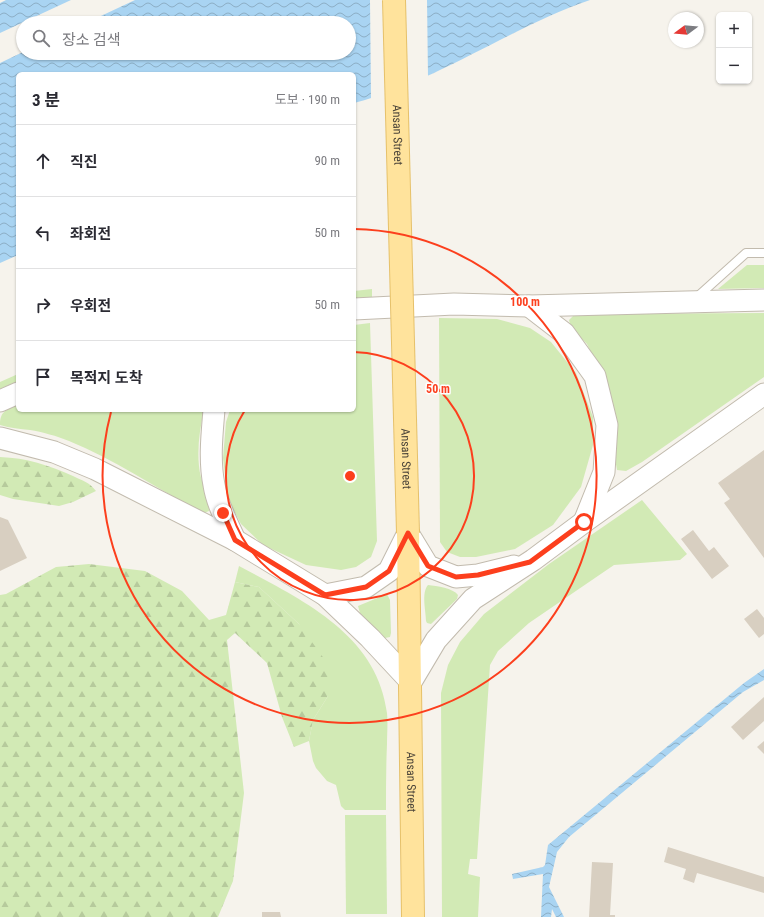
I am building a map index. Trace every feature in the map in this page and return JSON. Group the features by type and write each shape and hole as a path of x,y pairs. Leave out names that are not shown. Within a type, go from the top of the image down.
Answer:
{"main road":[{"name":"Ansan Street","path":"394,0 408,533 413,917"}],"street":[{"path":"356,309 454,304 529,306 764,300"},
{"path":"529,306 564,333 595,376 607,425 604,472 584,522"},
{"path":"0,401 16,394"},
{"path":"0,438 54,452 88,466 235,540 325,595 370,638 411,682 436,640 473,599 530,562 764,394"},
{"path":"214,412 211,446 214,485 223,513 235,540"},
{"path":"408,533 428,566 456,577 478,575 530,562"},
{"path":"325,595 366,587 389,571 408,533"}],"lane":[{"path":"692,301 746,253 764,253"}],"green space":[{"path":"747,265 764,265 764,288 718,289"},
{"path":"372,289 372,297 356,299 356,291"},
{"path":"764,313 764,377 642,462 626,471 617,470 599,369 587,344 571,328 569,320 575,314"},
{"path":"439,318 497,319 530,328 551,342 576,373 593,417 593,445 581,487 553,525 515,549 476,557 460,557 447,552 440,542"},
{"path":"370,323 377,541 371,557 356,567 341,570 306,565 263,545 241,524 228,500 223,458 226,422 229,412 356,412 356,325"},
{"path":"16,375 16,382 0,389 0,382"},
{"path":"16,406 16,412 204,412 199,438 198,459 200,472 208,499 209,511 204,513 120,466 69,441 39,432 0,425 1,417 4,412"},
{"path":"0,457 28,461 55,469 86,482 96,491 73,502 59,506 13,499 0,495"},
{"path":"642,500 687,554 680,560 614,565 529,623 498,651 490,665 477,859 470,859 468,874 480,877 478,917 442,917 441,693 448,665 460,642 484,614 549,564"},
{"path":"89,564 145,571 182,591 209,620 226,615 235,582 259,587 299,624 330,667 328,696 313,720 309,741 294,747 282,717 267,663 235,633 227,640 244,793 233,881 218,917 0,917 0,595 6,594 56,567"},
{"path":"239,566 287,592 333,623 352,641 369,661 380,685 387,713 386,810 345,810 341,806 336,785 327,781 316,768 309,741 313,720 328,696 299,624 259,587 235,582"},
{"path":"428,585 449,589 458,595 457,599 431,624 427,623 426,621 424,602 426,588"},
{"path":"387,594 390,600 391,633 390,637 385,638 381,636 360,613 358,606"},
{"path":"345,815 386,815 387,914 346,914"}],"water":[{"path":"6,0 71,0 37,16 16,16 16,26 0,33 0,3"},
{"path":"135,0 590,0 531,25 414,82 356,102 356,72 16,72 16,256 0,263 0,63 16,55 16,60 356,60 356,16 101,16"},
{"path":"764,669 764,680 743,692 569,837 557,852 549,887 564,917 556,917 552,909 551,917 541,917 543,874 513,879 512,874 543,867 545,865 548,845 744,683"}],"pier":[{"path":"370,0 427,0 428,77 371,100"}],"building":[{"path":"764,450 764,558 724,503 730,499 718,483"},
{"path":"0,517 8,520 27,558 0,571"},
{"path":"693,530 709,551 714,547 729,566 712,579 681,539"},
{"path":"757,609 764,618 764,634 759,638 744,619"},
{"path":"764,697 764,721 743,740 731,727"},
{"path":"764,741 764,754 757,747"},
{"path":"668,847 764,877 764,893 697,873 694,883 683,879 686,869 664,862"},
{"path":"592,862 613,863 610,915 615,915 615,917 589,917"},
{"path":"262,912 280,912 281,917 262,917"}],"route":[{"path":"223,513 235,540 325,595 366,587 389,571 408,533 428,566 456,577 478,575 530,562 584,522"}]}
